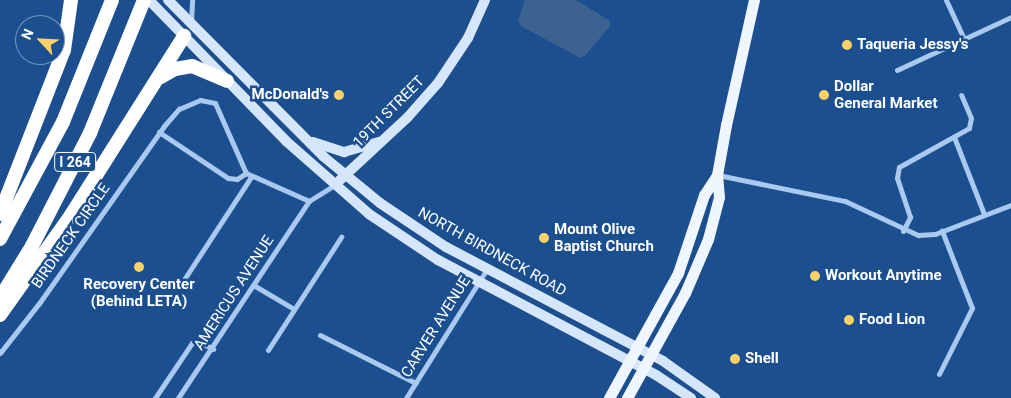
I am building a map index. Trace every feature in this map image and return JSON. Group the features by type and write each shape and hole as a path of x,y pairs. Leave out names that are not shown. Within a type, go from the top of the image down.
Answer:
{"highway":[{"path":"0,214 61,59 68,32 70,0"},
{"name":"I 264","path":"0,239 63,122 112,0"},
{"name":"I 264","path":"0,298 32,246 90,133 144,0"},
{"path":"0,315 56,239 160,78 184,36"},
{"path":"160,78 175,69 192,66 227,81"}],"main road":[{"name":"NORTH BIRDNECK ROAD","path":"148,0 334,186 409,242 479,282 643,368 691,398"},
{"name":"NORTH BIRDNECK ROAD","path":"169,0 304,138 345,176 402,220 487,269 651,354 715,398"},
{"name":"19TH STREET","path":"334,186 383,141 438,83 468,38 485,0"},
{"path":"627,398 691,280 708,239 719,197 717,175 754,0"},
{"path":"184,36 191,23"},
{"path":"304,138 327,149 344,152 383,141"},
{"path":"609,398 678,273 704,195 717,175"}],"street":[{"path":"169,0 175,0"},
{"path":"191,23 192,0"},
{"path":"946,0 964,39"},
{"path":"897,70 1011,17"},
{"path":"903,231 910,217 897,178 900,166 965,132 971,124 961,95"},
{"name":"BIRDNECK CIRCLE","path":"0,353 40,302 159,132 179,109 200,100 209,100 219,108 246,173 251,177 309,201"},
{"path":"159,132 228,178 237,179 246,173"},
{"path":"954,137 984,214"},
{"path":"717,175 845,201 877,214 903,231 918,235 942,230 1011,205"},
{"path":"183,281 251,177"},
{"path":"309,201 334,186"},
{"name":"AMERICUS AVENUE","path":"178,398 255,286 309,201"},
{"path":"939,374 972,308 942,230"},
{"path":"268,350 342,237"},
{"name":"CARVER AVENUE","path":"406,398 487,269"},
{"path":"255,286 294,310"},
{"path":"320,335 416,383"},
{"path":"156,397 187,350 196,341 212,350"}],"water":[{"path":"525,0 576,0 610,21 610,26 585,56 580,58 521,26 518,20"}],"place":[{"name":"Taqueria Jessy's","path":"847,45"},
{"name":"McDonald's","path":"339,95"},
{"name":"Dollar General Market","path":"824,95"},
{"name":"Mount Olive Baptist Church","path":"544,238"},
{"name":"Recovery Center (Behind LETA)","path":"139,267"},
{"name":"Workout Anytime","path":"815,276"},
{"name":"Food Lion","path":"849,320"},
{"name":"Shell","path":"735,359"}]}
